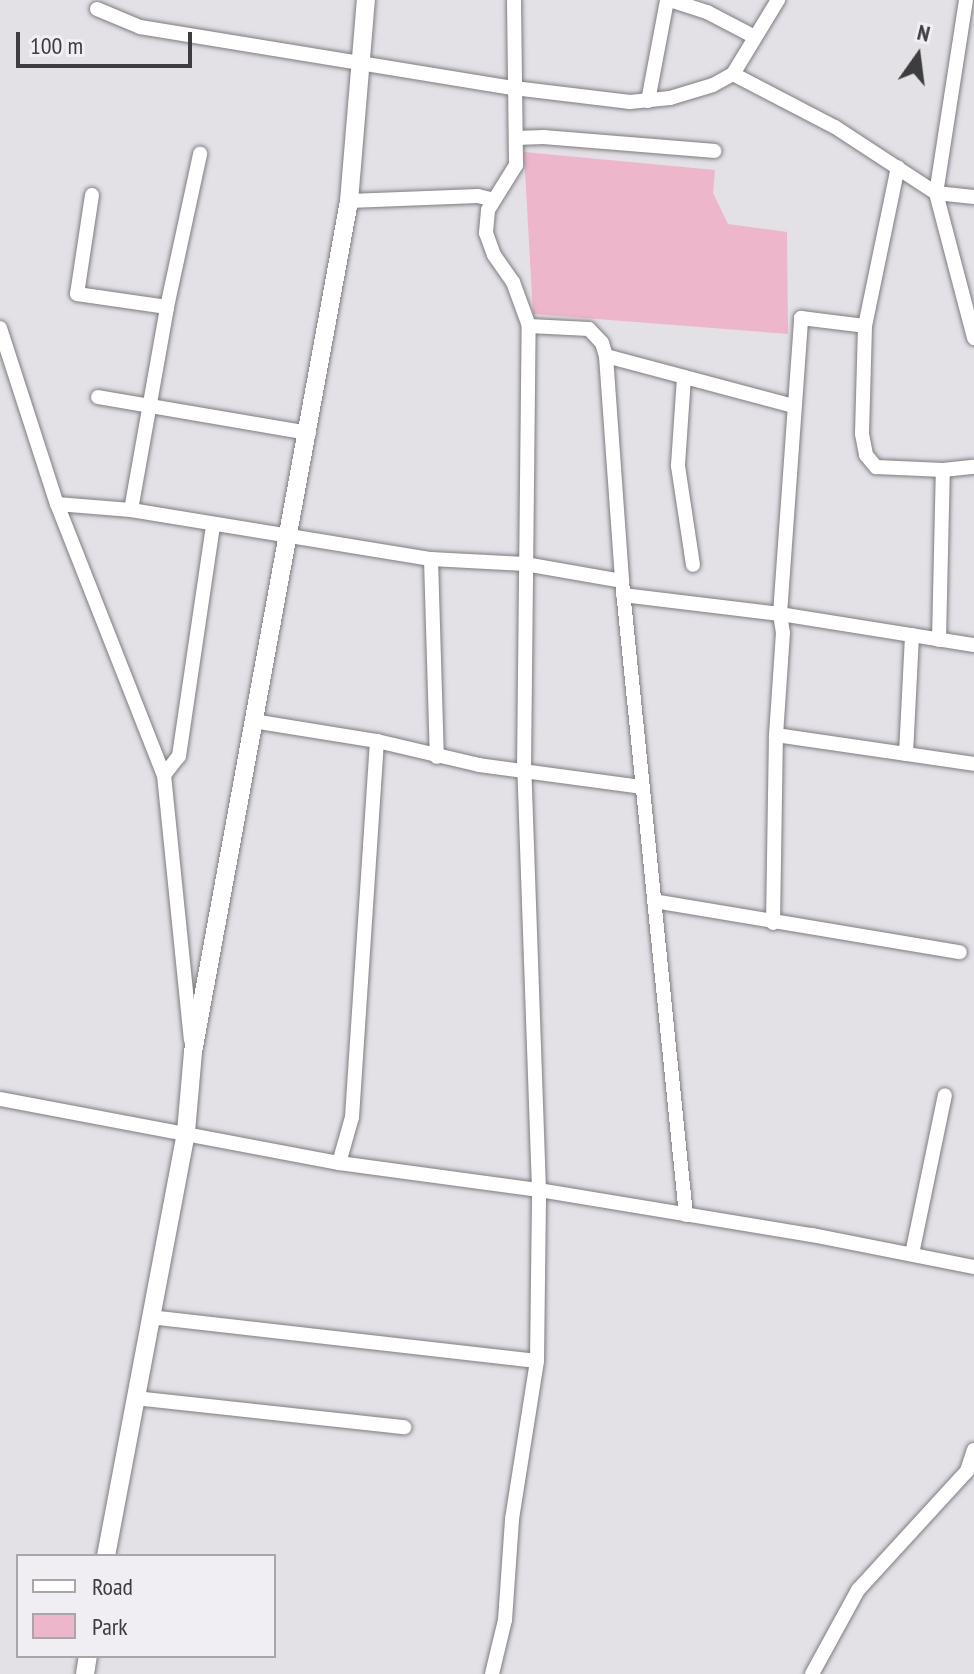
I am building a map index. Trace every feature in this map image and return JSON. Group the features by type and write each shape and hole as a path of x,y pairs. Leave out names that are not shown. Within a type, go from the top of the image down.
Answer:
{"street":[{"path":"106,1554 186,1132 193,1052 309,433 349,201 358,63 366,0"},
{"path":"492,1674 505,1620 512,1519 537,1361 539,1190 524,769 529,326 513,282 494,255 486,233 488,210 516,165 514,0"},
{"path":"648,101 670,0 707,12 755,37"},
{"path":"97,9 140,27 514,88 630,102 670,98 713,85 733,74 778,0"},
{"path":"966,0 936,193 974,338"},
{"path":"733,74 835,127 936,193 974,197"},
{"path":"516,138 544,137 714,151"},
{"path":"131,510 152,406 167,307 200,154"},
{"path":"898,167 865,326 862,434 866,455 876,467 943,470 974,467"},
{"path":"92,195 77,294 167,307"},
{"path":"349,201 478,196 494,200"},
{"path":"773,923 776,735 783,633 780,614 801,318 865,326"},
{"path":"529,326 589,329 602,343 606,356 622,588 686,1215"},
{"path":"0,328 57,504 164,775 193,1052"},
{"path":"606,356 794,406"},
{"path":"684,377 678,466 693,565"},
{"path":"98,397 309,433"},
{"path":"939,640 943,470"},
{"path":"57,504 131,510 431,559 525,564 622,588 974,645"},
{"path":"164,775 179,756 213,525"},
{"path":"431,559 437,757"},
{"path":"906,754 912,635"},
{"path":"253,721 377,741 437,757 642,787"},
{"path":"776,735 974,764"},
{"path":"339,1163 352,1117 377,741"},
{"path":"654,901 960,952"},
{"path":"912,1254 945,1095"},
{"path":"0,1099 339,1163 539,1190 974,1267"},
{"path":"150,1317 537,1361"},
{"path":"135,1398 404,1427"},
{"path":"812,1674 858,1590 967,1471 974,1450"}],"green space":[{"path":"524,152 715,170 713,193 728,224 787,232 788,334 533,314"}]}
